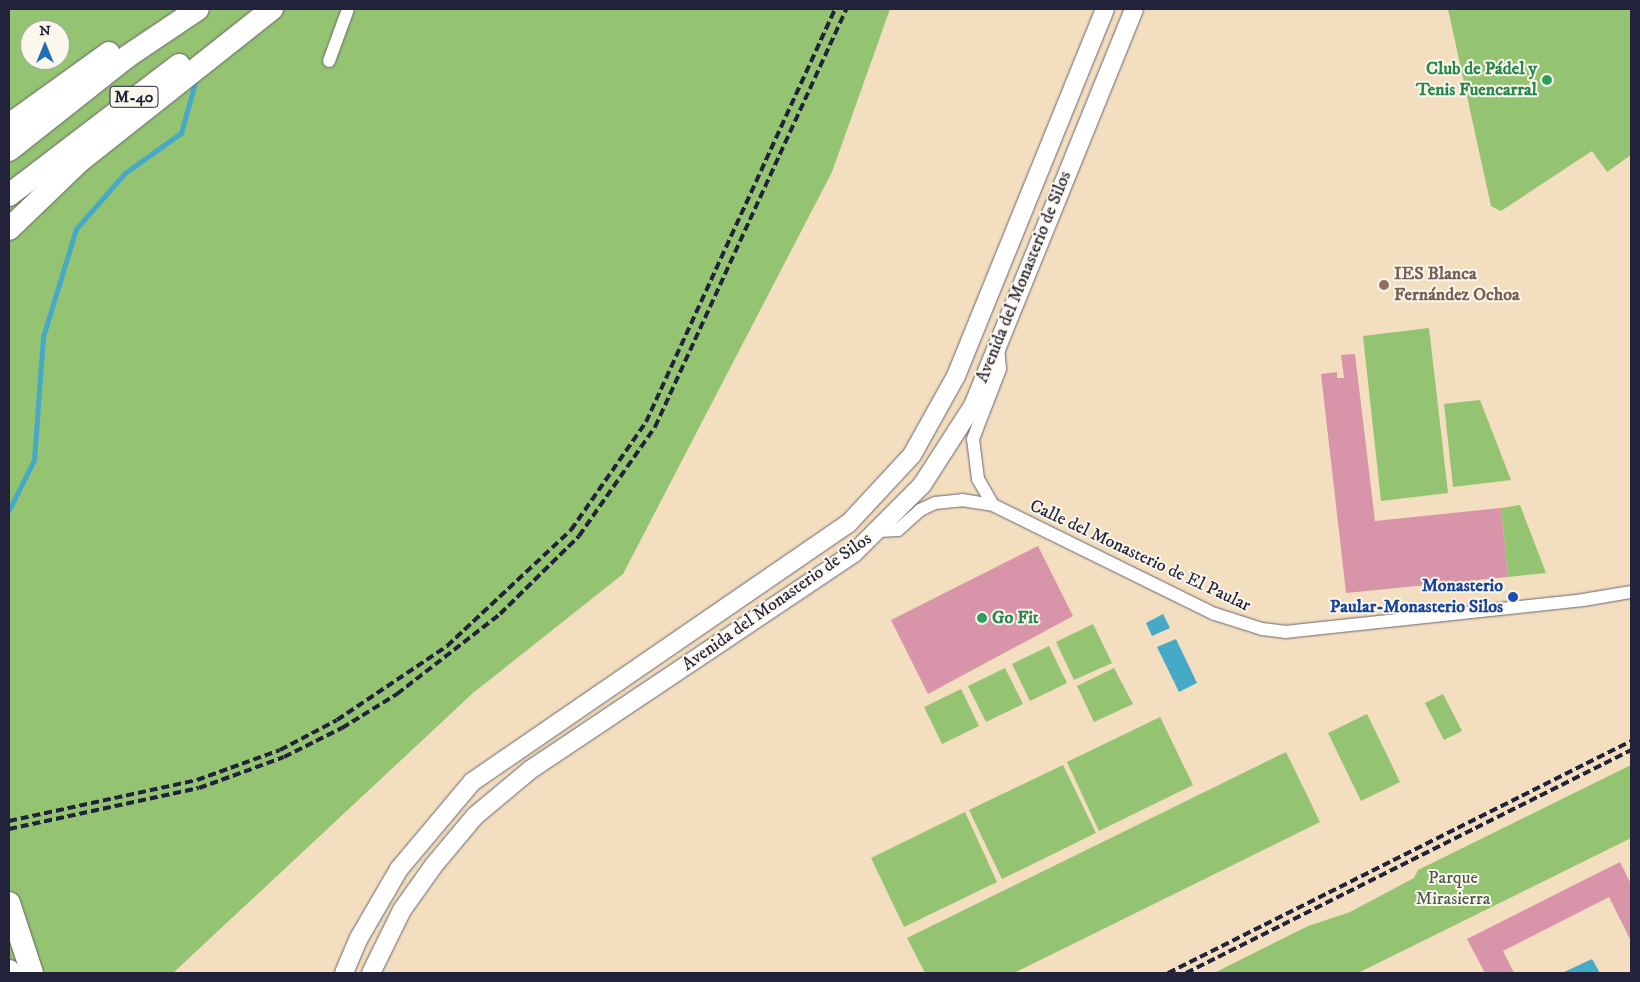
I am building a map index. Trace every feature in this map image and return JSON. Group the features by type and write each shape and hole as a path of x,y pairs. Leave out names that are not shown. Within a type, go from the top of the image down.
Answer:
{"highway":[{"path":"9,125 139,31 177,9"},
{"name":"M-40","path":"9,150 128,56 198,9"},
{"name":"M-40","path":"9,195 148,86 266,9"},
{"path":"9,229 80,161 272,9"},
{"path":"9,903 32,973"}],"street":[{"path":"330,61 348,9"},
{"name":"Avenida del Monasterio de Silos","path":"344,973 359,938 399,869 472,782 848,524 912,455 956,376 1105,9"},
{"name":"Avenida del Monasterio de Silos","path":"371,973 402,910 445,849 475,816 530,770 846,558 879,530 938,464 972,406 1134,9"},
{"path":"993,505 978,479 973,439 1000,369 998,344"},
{"name":"Calle del Monasterio de El Paular","path":"879,530 898,530 920,510 935,503 962,500 993,505 1215,614 1262,630 1285,632 1328,629 1631,592"}],"green space":[{"path":"9,9 890,9 832,172 623,574 473,693 173,973 9,973"},
{"name":"Club de Pádel y Tenis Fuencarral","path":"1448,9 1631,9 1631,155 1607,172 1592,151 1501,211 1491,206"},
{"path":"1429,328 1448,493 1381,501 1363,336"},
{"path":"1480,400 1511,480 1453,487 1444,404"},
{"path":"1520,505 1546,573 1508,577 1501,508"},
{"path":"1093,624 1112,663 1074,680 1056,642"},
{"path":"1049,646 1067,683 1030,701 1012,664"},
{"path":"1005,668 1023,704 986,722 968,686"},
{"path":"1114,668 1133,704 1094,722 1077,686"},
{"path":"961,689 979,726 942,744 924,707"},
{"path":"1443,694 1462,731 1444,740 1425,703"},
{"path":"1367,714 1400,782 1361,801 1328,733"},
{"path":"1160,717 1193,785 1099,831 1067,762"},
{"path":"1286,752 1320,822 1014,973 925,973 907,938"},
{"path":"1063,765 1096,833 1002,879 969,810"},
{"name":"Parque Mirasierra","path":"1631,765 1631,838 1358,973 1214,973 1308,926 1350,912 1414,878 1418,870"},
{"path":"965,812 997,882 904,927 871,858"}],"water":[{"path":"1163,614 1170,628 1152,636 1146,623"},
{"path":"1176,639 1197,683 1179,692 1157,647"},
{"path":"1592,959 1600,973 1562,973"}],"building":[{"path":"1355,354 1375,521 1501,508 1508,577 1346,593 1321,374 1337,372 1337,378 1344,378 1341,355"},
{"name":"Go Fit","path":"1038,546 1073,616 928,694 891,620"},
{"path":"1620,862 1631,884 1631,941 1609,897 1503,951 1514,973 1485,973 1467,939"}],"waterway":[{"path":"9,510 34,460 43,337 76,229 125,173 181,133 195,83"}],"railway":[{"path":"9,821 197,780 280,750 337,720 447,646 571,530 646,422 835,9"},
{"path":"9,829 199,788 284,757 342,728 397,694 500,614 579,536 655,427 846,9"},
{"path":"1168,973 1631,741"},
{"path":"1186,973 1631,750"}],"place":[{"name":"Club de Pádel y Tenis Fuencarral","path":"1547,80"},
{"name":"IES Blanca Fernández Ochoa","path":"1384,285"},
{"name":"Monasterio Paular-Monasterio Silos","path":"1513,597"},
{"name":"Go Fit","path":"982,618"}]}
